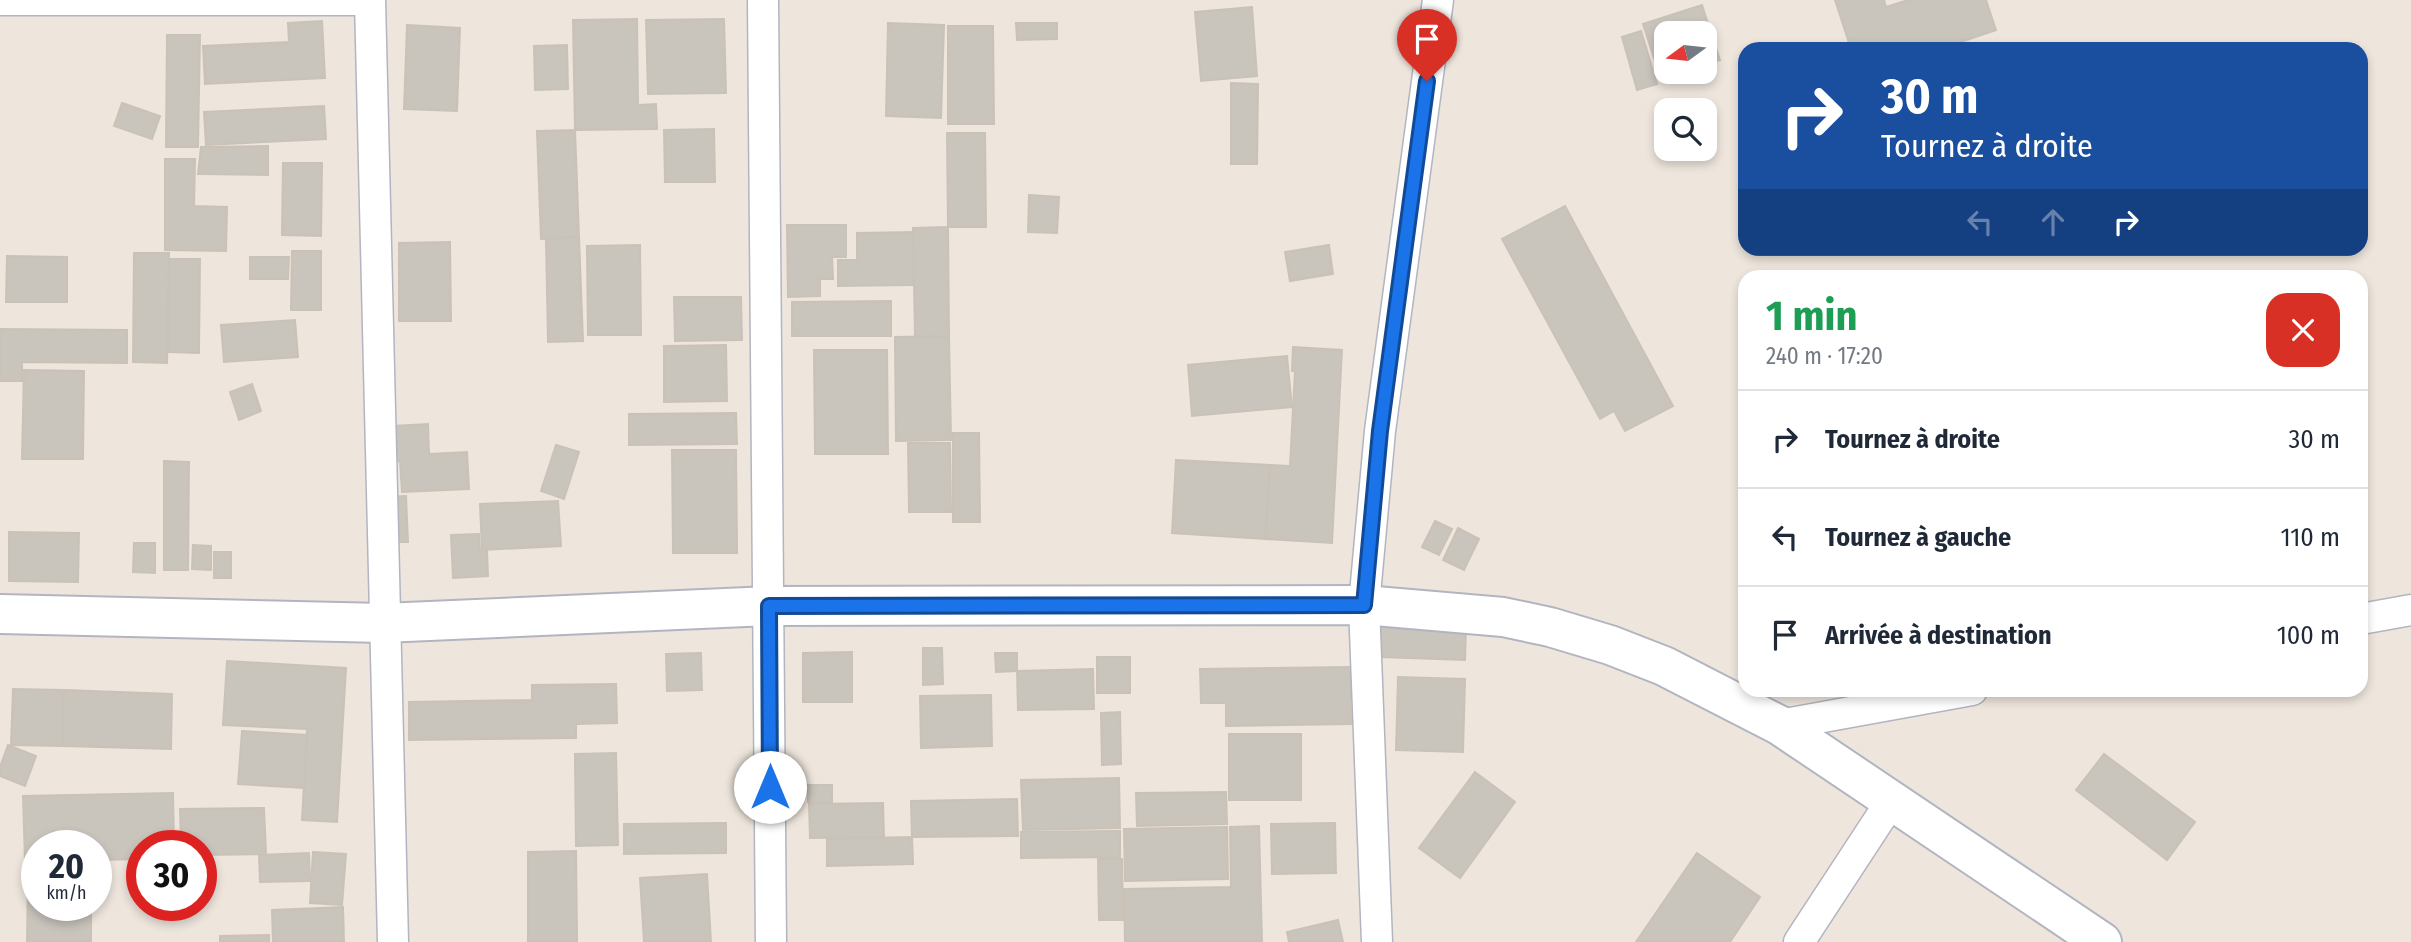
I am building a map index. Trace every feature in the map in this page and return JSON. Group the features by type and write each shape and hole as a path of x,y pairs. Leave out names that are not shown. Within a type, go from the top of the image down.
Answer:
{"street":[{"path":"0,1 368,0 393,942"},
{"path":"763,0 771,942"},
{"path":"1377,942 1364,605 1380,431 1438,0"},
{"path":"0,614 383,623 769,606 1364,605 1503,617 1550,627 1610,645 1664,666 1779,724 2102,942"},
{"path":"2368,618 2411,610"},
{"path":"1779,724 1932,697"},
{"path":"1799,942 1892,800"}],"building":[{"path":"1835,0 1884,0 1886,7 1908,0 1986,0 1996,30 1961,42 1849,42"},
{"path":"1702,5 1707,21 1654,21 1654,58 1643,24"},
{"path":"1252,7 1257,76 1201,81 1195,12"},
{"path":"637,19 638,105 656,104 657,129 575,130 573,20"},
{"path":"724,19 726,93 648,94 646,20"},
{"path":"322,21 325,78 205,84 203,46 289,42 288,23"},
{"path":"888,23 944,25 941,118 886,116"},
{"path":"1016,23 1057,23 1057,39 1017,40"},
{"path":"407,25 460,28 457,111 404,109"},
{"path":"948,26 993,26 994,124 948,124"},
{"path":"1641,31 1654,74 1654,84 1657,84 1637,90 1622,37"},
{"path":"167,35 200,35 198,147 166,147"},
{"path":"567,45 568,89 535,90 534,46"},
{"path":"1231,83 1258,84 1257,164 1231,164"},
{"path":"122,103 160,116 152,139 114,126"},
{"path":"324,106 326,139 206,145 204,112"},
{"path":"714,129 715,182 665,182 664,130"},
{"path":"575,130 579,237 541,239 537,131"},
{"path":"947,133 985,133 986,227 948,227"},
{"path":"268,146 268,175 198,174 201,147"},
{"path":"165,159 195,159 194,206 227,207 226,251 165,250"},
{"path":"283,163 322,163 321,236 282,235"},
{"path":"1029,195 1059,197 1057,233 1028,232"},
{"path":"1565,206 1673,406 1625,431 1614,411 1600,419 1502,239"},
{"path":"787,225 846,225 846,257 832,257 833,279 820,279 820,296 788,297"},
{"path":"948,227 949,336 915,337 913,228"},
{"path":"913,232 914,285 838,286 838,260 857,260 857,233"},
{"path":"579,237 583,341 548,342 546,239"},
{"path":"450,242 451,321 399,321 399,243"},
{"path":"640,245 641,335 588,335 587,246"},
{"path":"1329,245 1333,274 1290,281 1285,252"},
{"path":"292,251 321,251 321,310 291,310"},
{"path":"134,253 169,253 167,363 133,362"},
{"path":"7,256 67,257 67,302 6,302"},
{"path":"250,257 289,257 288,279 250,279"},
{"path":"169,259 200,259 199,353 168,352"},
{"path":"674,297 741,297 742,340 675,341"},
{"path":"891,301 891,336 792,336 792,302"},
{"path":"295,320 298,357 224,362 221,325"},
{"path":"0,329 127,330 127,363 22,362 22,381 0,381"},
{"path":"949,336 951,440 896,441 895,337"},
{"path":"726,345 727,401 664,402 664,346"},
{"path":"1293,347 1342,350 1332,543 1265,539 1270,465 1290,466 1295,371 1292,371"},
{"path":"814,350 887,350 888,454 815,454"},
{"path":"1287,356 1292,407 1192,416 1188,365"},
{"path":"24,370 84,371 83,459 22,459"},
{"path":"252,384 261,411 239,420 230,392"},
{"path":"736,413 737,444 629,445 629,414"},
{"path":"428,424 429,454 467,452 469,489 402,492 400,461 395,462 393,426"},
{"path":"953,433 979,433 980,522 953,522"},
{"path":"908,443 950,443 951,512 909,512"},
{"path":"556,445 579,452 564,499 541,491"},
{"path":"672,450 736,450 737,553 673,553"},
{"path":"1176,460 1270,465 1265,539 1172,533"},
{"path":"164,461 189,462 188,570 164,570"},
{"path":"406,496 408,542 388,542 385,497"},
{"path":"558,501 561,546 482,550 480,504"},
{"path":"1435,521 1452,529 1439,555 1422,547"},
{"path":"1458,528 1479,539 1464,570 1443,560"},
{"path":"9,532 79,533 78,582 9,581"},
{"path":"479,534 480,551 487,550 488,576 453,578 451,535"},
{"path":"134,543 155,543 155,573 133,572"},
{"path":"193,545 211,546 211,570 192,569"},
{"path":"214,552 231,552 231,578 214,578"},
{"path":"1381,627 1466,630 1465,660 1380,657"},
{"path":"923,648 942,648 943,684 923,685"},
{"path":"852,652 852,702 803,702 803,653"},
{"path":"701,653 702,690 667,691 666,654"},
{"path":"995,653 1017,653 1017,671 996,672"},
{"path":"1097,657 1130,657 1130,693 1097,693"},
{"path":"227,661 346,668 337,822 302,820 307,729 223,725"},
{"path":"1350,667 1351,724 1226,726 1226,703 1201,703 1200,669"},
{"path":"1093,669 1094,709 1018,710 1017,671"},
{"path":"1398,677 1465,679 1463,752 1396,750"},
{"path":"616,684 617,723 576,724 576,738 409,740 409,702 532,700 532,685"},
{"path":"13,689 64,690 63,746 11,745"},
{"path":"64,690 172,694 171,749 63,746"},
{"path":"991,695 992,746 921,748 920,696"},
{"path":"1120,712 1121,764 1102,765 1101,713"},
{"path":"242,731 307,735 304,788 238,784"},
{"path":"1229,734 1301,734 1301,800 1229,800"},
{"path":"8,745 36,756 25,786 0,776 0,767"},
{"path":"616,753 618,845 576,846 575,754"},
{"path":"2104,754 2195,822 2167,860 2076,790"},
{"path":"1475,772 1515,802 1460,878 1419,848"},
{"path":"1119,778 1120,828 1023,830 1021,780"},
{"path":"808,785 832,785 832,802 808,802"},
{"path":"1226,792 1227,824 1137,826 1136,793"},
{"path":"173,793 174,830 126,830 126,859 112,860 112,830 24,830 23,796"},
{"path":"1017,799 1018,836 912,837 911,801"},
{"path":"883,803 884,837 810,838 809,804"},
{"path":"264,808 266,854 217,855 217,830 181,830 180,809"},
{"path":"726,823 726,853 624,854 624,824"},
{"path":"1335,823 1336,873 1272,874 1271,824"},
{"path":"1259,826 1262,942 1125,942 1124,889 1231,887 1230,827"},
{"path":"1227,827 1228,879 1125,881 1124,829"},
{"path":"1120,831 1120,857 1021,858 1021,832"},
{"path":"912,837 913,864 827,866 827,839"},
{"path":"576,851 577,942 528,942 528,852"},
{"path":"313,852 346,854 342,905 310,903"},
{"path":"309,853 310,881 260,882 259,855"},
{"path":"1697,853 1760,897 1730,942 1636,942"},
{"path":"1098,859 1122,859 1123,920 1099,920"},
{"path":"707,874 711,942 644,942 640,878"},
{"path":"343,907 344,942 273,942 272,910"},
{"path":"1338,920 1343,942 1289,942 1287,932"},
{"path":"27,921 91,921 91,942 27,942"},
{"path":"269,935 269,942 220,942 220,936"}],"route":[{"path":"770,787 769,606 1364,605 1380,431 1427,81"}]}
